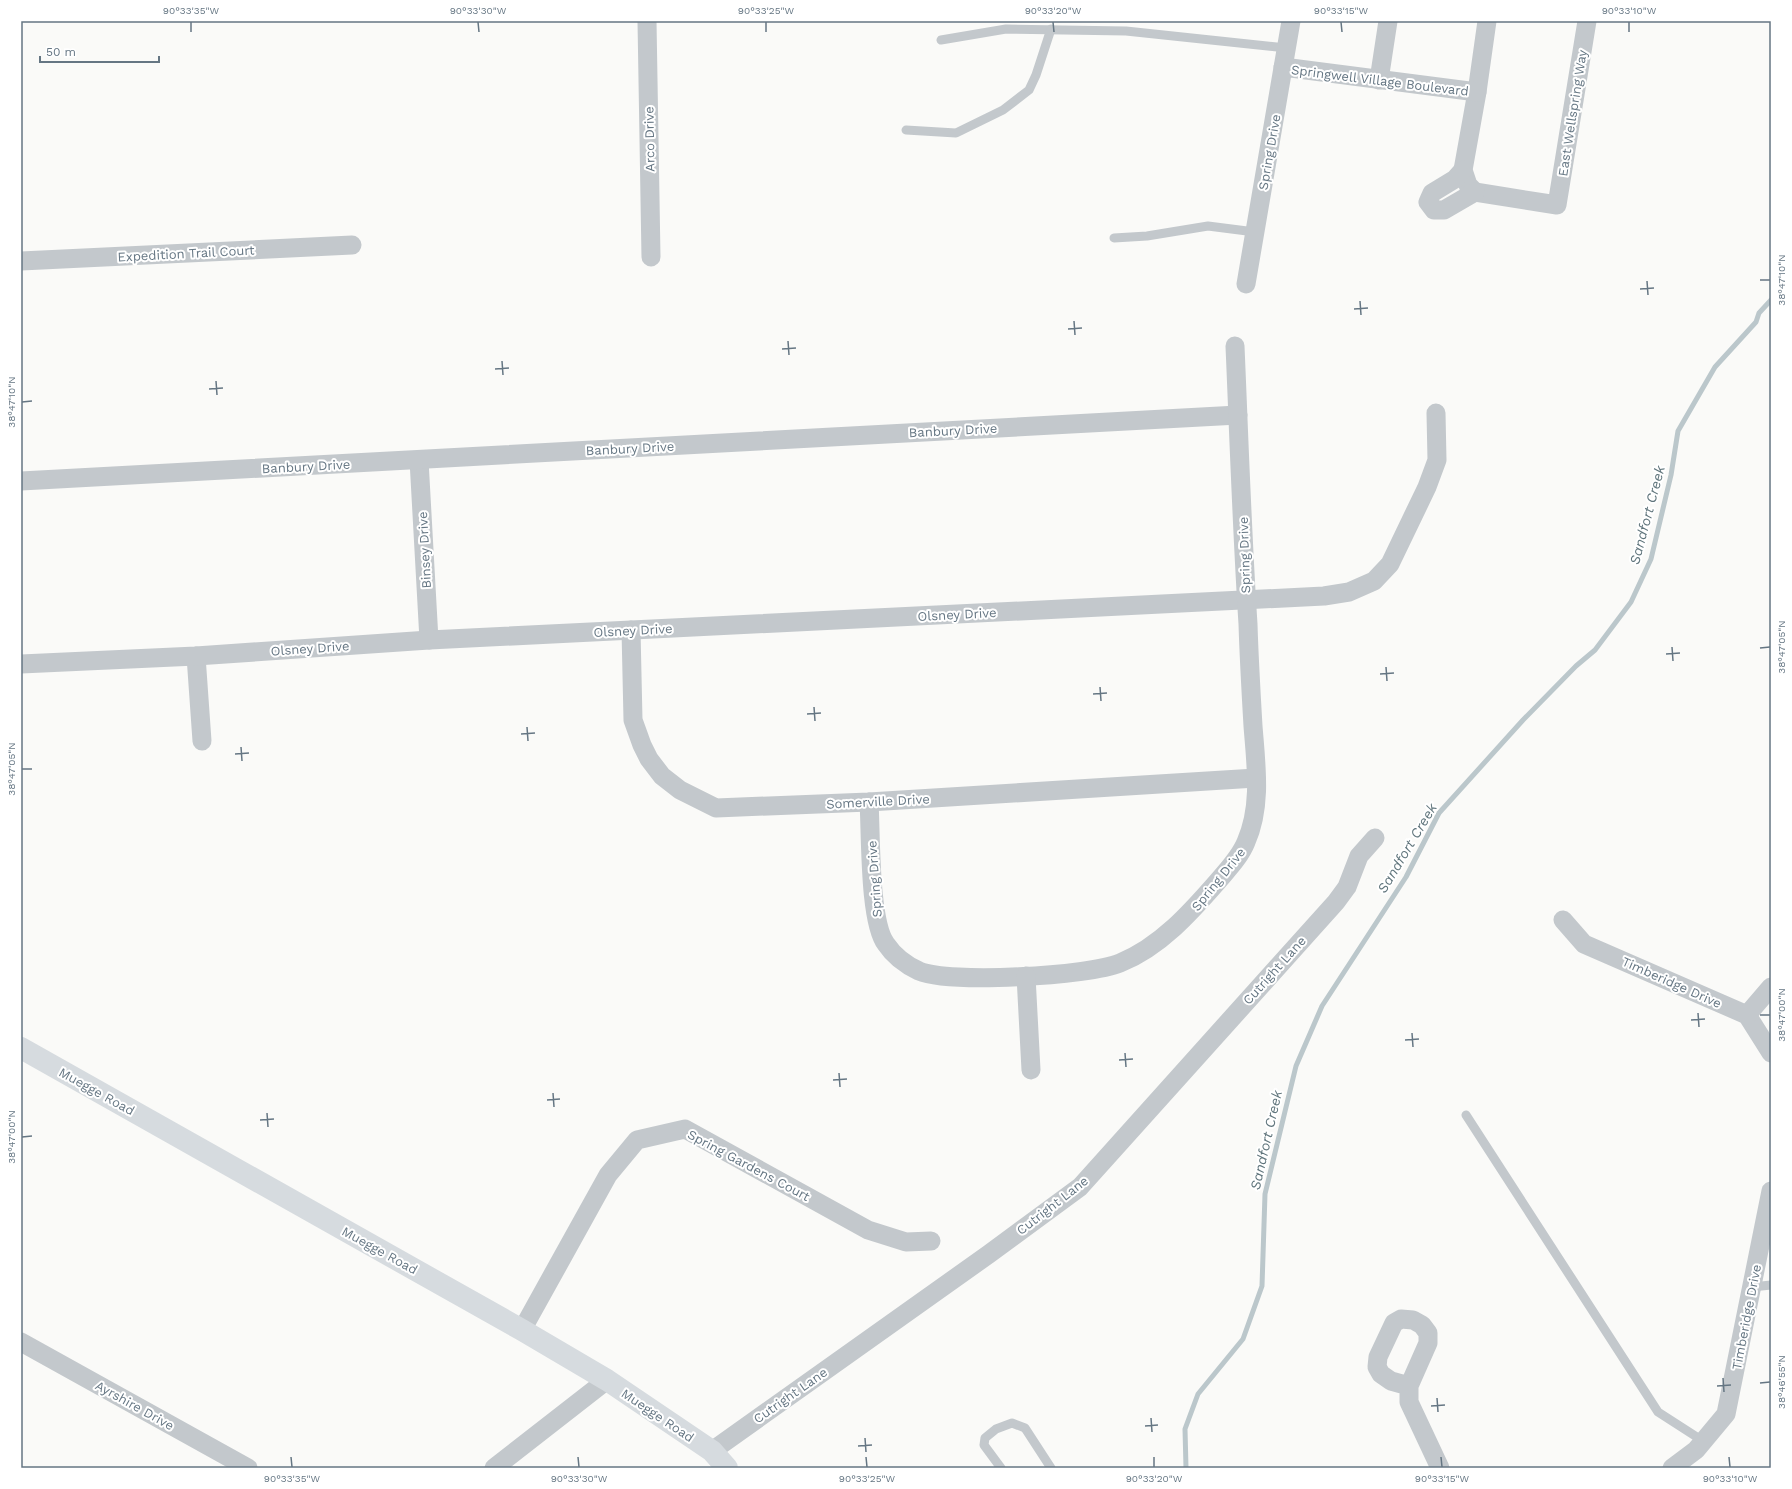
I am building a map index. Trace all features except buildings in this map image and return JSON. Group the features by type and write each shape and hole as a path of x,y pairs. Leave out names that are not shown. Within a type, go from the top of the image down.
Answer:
{"main road":[{"name":"Muegge Road","path":"21,1048 522,1330 607,1380 712,1451 727,1468"}],"street":[{"name":"Arco Drive","path":"647,21 651,257"},
{"name":"Spring Drive","path":"1246,284 1291,21"},
{"path":"1379,80 1388,21"},
{"path":"1463,170 1455,179 1432,193 1428,202 1434,210 1444,210 1475,192 1468,185 1463,170 1477,92 1487,21"},
{"name":"East Wellspring Way","path":"1475,192 1557,205 1587,21"},
{"name":"Springwell Village Boulevard","path":"1283,67 1477,92"},
{"name":"Expedition Trail Court","path":"21,261 352,246"},
{"name":"Spring Drive","path":"869,802 875,917 884,942 898,959 919,971 941,977 1026,976 1080,972 1119,964 1151,946 1190,913 1232,864 1246,844 1256,812 1256,778 1246,600 1235,346"},
{"name":"Olsney Drive","path":"21,664 196,656 429,640 1324,596 1350,592 1374,581 1390,564 1401,543 1437,460 1436,413"},
{"name":"Banbury Drive","path":"21,481 1238,415"},
{"name":"Binsey Drive","path":"418,460 429,640"},
{"name":"Somerville Drive","path":"631,630 633,720 642,745 649,759 662,776 680,790 716,808 869,802 1256,778"},
{"path":"196,656 202,741"},
{"name":"Cutright Lane","path":"712,1451 989,1254 1080,1187 1336,902 1346,887 1359,856 1375,838"},
{"name":"Timberidge Drive","path":"1563,920 1584,944 1747,1015"},
{"path":"1026,976 1031,1070"},
{"path":"1771,987 1747,1015 1771,1053"},
{"name":"Spring Gardens Court","path":"522,1330 608,1175 637,1140 685,1129 868,1230 906,1242 931,1241"},
{"name":"Timberidge Drive","path":"1672,1468 1696,1450 1726,1414 1771,1191"},
{"name":"Ayrshire Drive","path":"21,1342 248,1468"},
{"path":"494,1468 607,1380"},
{"path":"1409,1386 1409,1402 1440,1468"}],"lane":[{"path":"941,40 1006,29 1051,29 1126,31 1286,48"},
{"path":"906,130 956,133 1003,110 1029,90 1036,75 1051,29"},
{"path":"1114,238 1147,236 1208,226 1255,232"},
{"path":"1466,1115 1658,1412 1703,1441"},
{"path":"1752,1286 1771,1285"},
{"path":"1001,1468 984,1445 985,1438 996,1429 1012,1424 1025,1428 1051,1468"}],"waterway":[{"name":"Sandfort Creek","path":"1186,1468 1185,1429 1198,1394 1243,1339 1262,1286 1265,1194 1296,1066 1322,1006 1406,877 1439,813 1523,720 1576,666 1595,650 1631,602 1651,559 1671,475 1678,431 1715,367 1756,322 1759,313 1771,300"}]}
